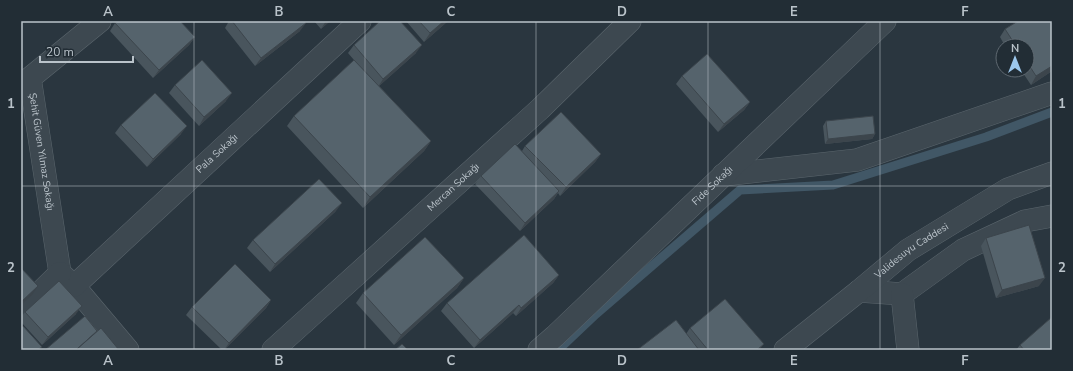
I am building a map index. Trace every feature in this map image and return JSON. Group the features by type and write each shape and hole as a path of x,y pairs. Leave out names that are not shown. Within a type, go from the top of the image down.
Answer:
{"street":[{"name":"Şehit Güven Yılmaz Sokağı","path":"67,280 30,78 100,21"},
{"name":"Pala Sokağı","path":"21,312 67,280 360,21"},
{"name":"Fide Sokağı","path":"539,350 885,21"},
{"name":"Mercan Sokağı","path":"273,350 540,110 621,24"},
{"path":"724,175 857,160 1052,93"},
{"name":"Validesuyu Caddesi","path":"785,350 860,291 908,250 1008,189 1052,173"},
{"path":"860,291 902,294 962,250 1025,222 1052,216"},
{"path":"67,280 128,350"},
{"path":"902,294 908,350"}],"building":[{"path":"118,21 180,21 195,37 159,70 115,23"},
{"path":"232,21 304,21 306,23 261,58"},
{"path":"380,21 400,21 422,45 383,79 354,45"},
{"path":"419,21 444,21 430,33"},
{"path":"1018,21 1052,21 1052,66 1036,76 1035,38 1011,38 1005,29"},
{"path":"707,54 750,102 724,124 682,76"},
{"path":"202,60 232,93 204,117 175,85"},
{"path":"354,60 431,141 370,197 294,116"},
{"path":"155,93 187,126 153,159 121,125"},
{"path":"561,112 601,154 566,187 525,146"},
{"path":"873,116 875,134 828,139 826,121"},
{"path":"515,144 559,191 525,223 481,176"},
{"path":"319,179 342,203 275,264 253,240"},
{"path":"1029,225 1045,278 1002,290 986,238"},
{"path":"524,235 559,275 521,308 519,305 480,340 447,303"},
{"path":"425,237 464,278 401,335 363,293"},
{"path":"235,264 271,300 229,343 192,307"},
{"path":"21,268 38,286 21,302"},
{"path":"59,281 82,306 48,337 25,312"},
{"path":"725,299 764,344 757,350 708,350 690,328"},
{"path":"85,316 97,331 76,350 45,350"},
{"path":"1052,317 1052,350 1024,350 1020,345"},
{"path":"676,320 699,350 637,350"},
{"path":"23,326 42,347 38,350 21,350 21,328"},
{"path":"101,328 119,350 76,350"},
{"path":"402,344 408,350 395,350"}],"waterway":[{"path":"558,350 596,314 740,190 833,185 986,137 1052,112"}]}
